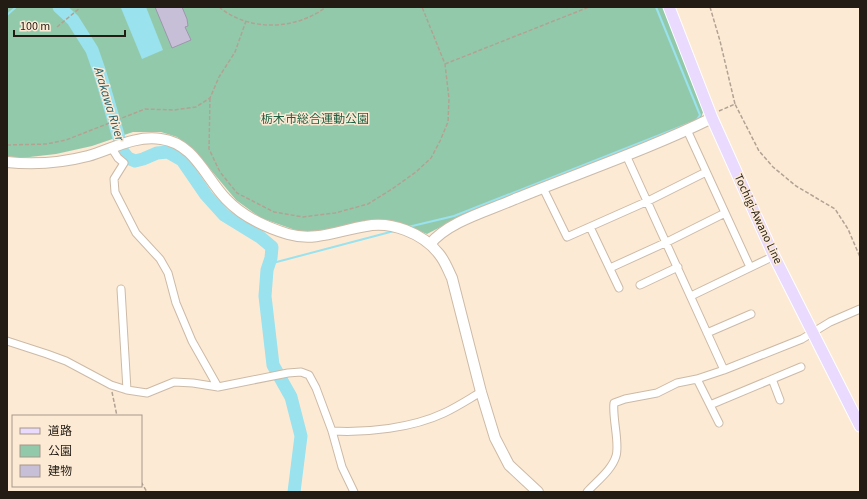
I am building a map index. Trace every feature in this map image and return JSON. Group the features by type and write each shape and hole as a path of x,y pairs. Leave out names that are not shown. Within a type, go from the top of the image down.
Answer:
{"main road":[{"name":"Tochigi-Awano Line","path":"669,7 712,118 774,256 860,426"}],"street":[{"path":"430,244 443,232 458,223 687,130 712,118"},
{"path":"687,130 750,267"},
{"path":"7,162 24,164 67,161 144,138 160,138 174,141 187,149 226,199 244,214 276,231 292,235 312,237 367,225 381,225 398,228 414,234 430,244 439,254 452,278 481,392 495,438 509,465 538,492"},
{"path":"112,147 118,158 124,163 114,179 115,192 136,233 160,259 168,273 176,303 192,341 218,387"},
{"path":"626,155 667,242 724,370"},
{"path":"543,188 567,237 648,201 706,172"},
{"path":"610,268 725,213"},
{"path":"590,226 619,288"},
{"path":"691,296 774,256"},
{"path":"640,285 678,267"},
{"path":"121,290 127,390"},
{"path":"586,492 611,466 616,455 616,435 613,412 614,403 657,392 677,383 696,379 724,370 802,339 830,322 860,309"},
{"path":"707,332 751,314"},
{"path":"7,341 66,361 111,385 127,390 147,393 174,382 218,387 288,373 301,372 309,375 316,388 332,431 342,466 354,492"},
{"path":"710,405 801,367"},
{"path":"696,379 719,423"},
{"path":"772,379 780,400"},
{"path":"332,431 348,432 397,427 424,421 444,413 481,392"}],"path":[{"path":"58,27 81,7"},
{"path":"219,7 233,16 246,21 277,25 292,23 307,18 326,7"},
{"path":"246,21 235,52 219,77 210,98 209,149 220,172 237,193 274,212 303,217 335,213 368,204 416,172 431,158 448,122 449,99 445,64 422,7"},
{"path":"445,64 589,7"},
{"path":"710,7 735,104 759,151 773,167 796,186 835,209 848,228 860,257"},
{"path":"7,145 47,144 66,140 145,109 174,110 196,107 210,98"},
{"path":"712,118 716,113 735,104"},
{"path":"111,385 118,415"}],"green space":[{"name":"栃木市総合運動公園","path":"7,7 663,7 704,109 701,118 696,123 454,220 427,234 402,224 386,220 358,223 326,230 301,232 261,218 236,200 194,150 177,137 161,132 133,132 92,146 56,154 21,158 7,156"}],"water":[{"path":"146,7 163,50 142,59 121,8"}],"building":[{"path":"155,7 182,7 187,19 188,26 185,27 191,40 172,48"}],"waterway":[{"path":"7,15 16,7"},
{"name":"Arakawa River","path":"59,7 73,20 92,50 123,152 128,158 135,161 157,153 168,152 182,160 206,195 224,215 260,237 272,247 271,258 267,270 265,296 273,365 291,397 301,436 294,492"},
{"path":"656,7 700,115 696,121"},
{"path":"408,227 454,216 690,123"},
{"path":"269,264 394,231"}]}
